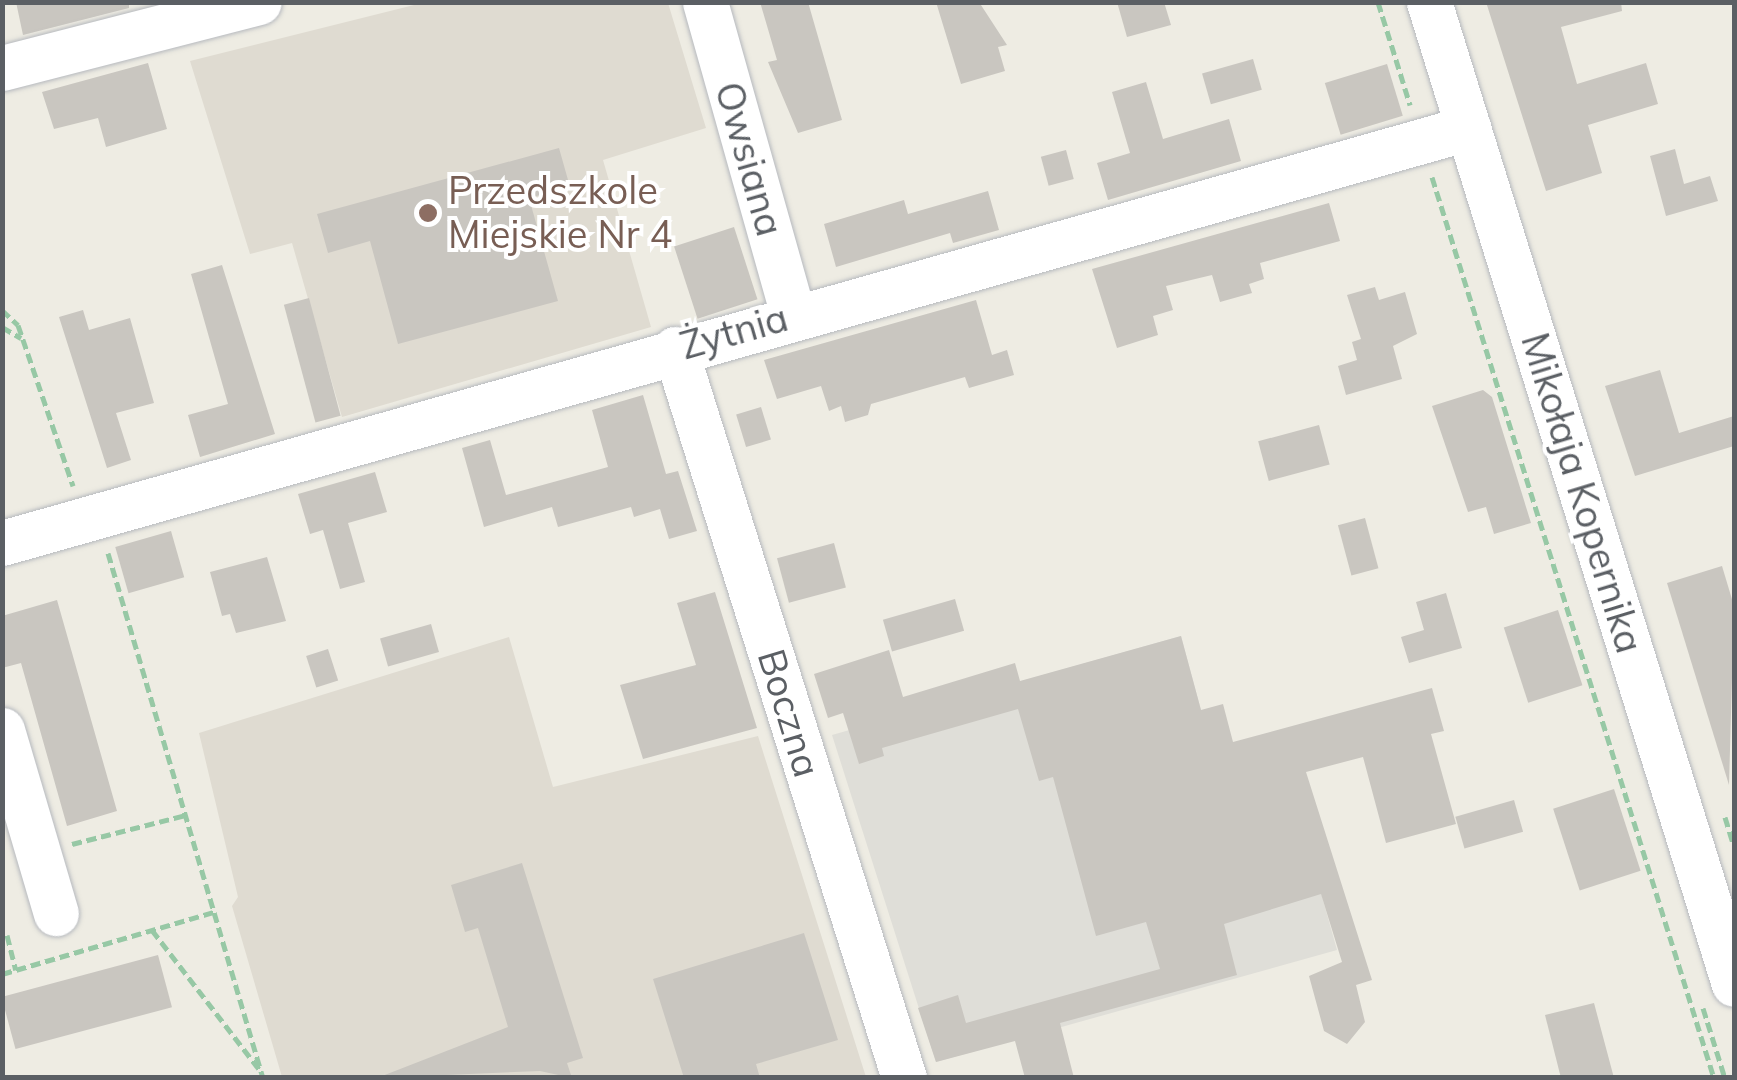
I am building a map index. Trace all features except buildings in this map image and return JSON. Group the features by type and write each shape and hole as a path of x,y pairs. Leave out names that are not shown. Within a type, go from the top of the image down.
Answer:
{"street":[{"path":"2,68 258,2"},
{"name":"Owsiana","path":"704,2 793,316"},
{"name":"Mikołaja Kopernika","path":"1429,2 1725,919 1734,984"},
{"name":"Żytnia","path":"2,542 1468,128"},
{"name":"Boczna","path":"675,349 904,1078"},
{"path":"2,730 56,913"}],"path":[{"path":"1378,2 1714,1078"},
{"path":"2,310 23,339 89,519 104,538 263,1076"},
{"path":"2,326 23,339"},
{"path":"38,853 186,815"},
{"path":"2,974 214,912"},
{"path":"152,930 263,1076"},
{"path":"6,935 16,970"}],"shaded area":[{"name":"Przedszkole Miejskie Nr 4","path":"422,3 668,3 706,128 603,160 651,327 342,417 292,243 250,254 190,61"},
{"path":"1181,636 1201,710 1316,875 1337,950 936,1062 832,735"},
{"path":"509,637 553,787 758,736 866,1077 282,1077 232,906 238,897 199,733"}],"place":[{"name":"Przedszkole Miejskie Nr 4","path":"428,213"}]}
